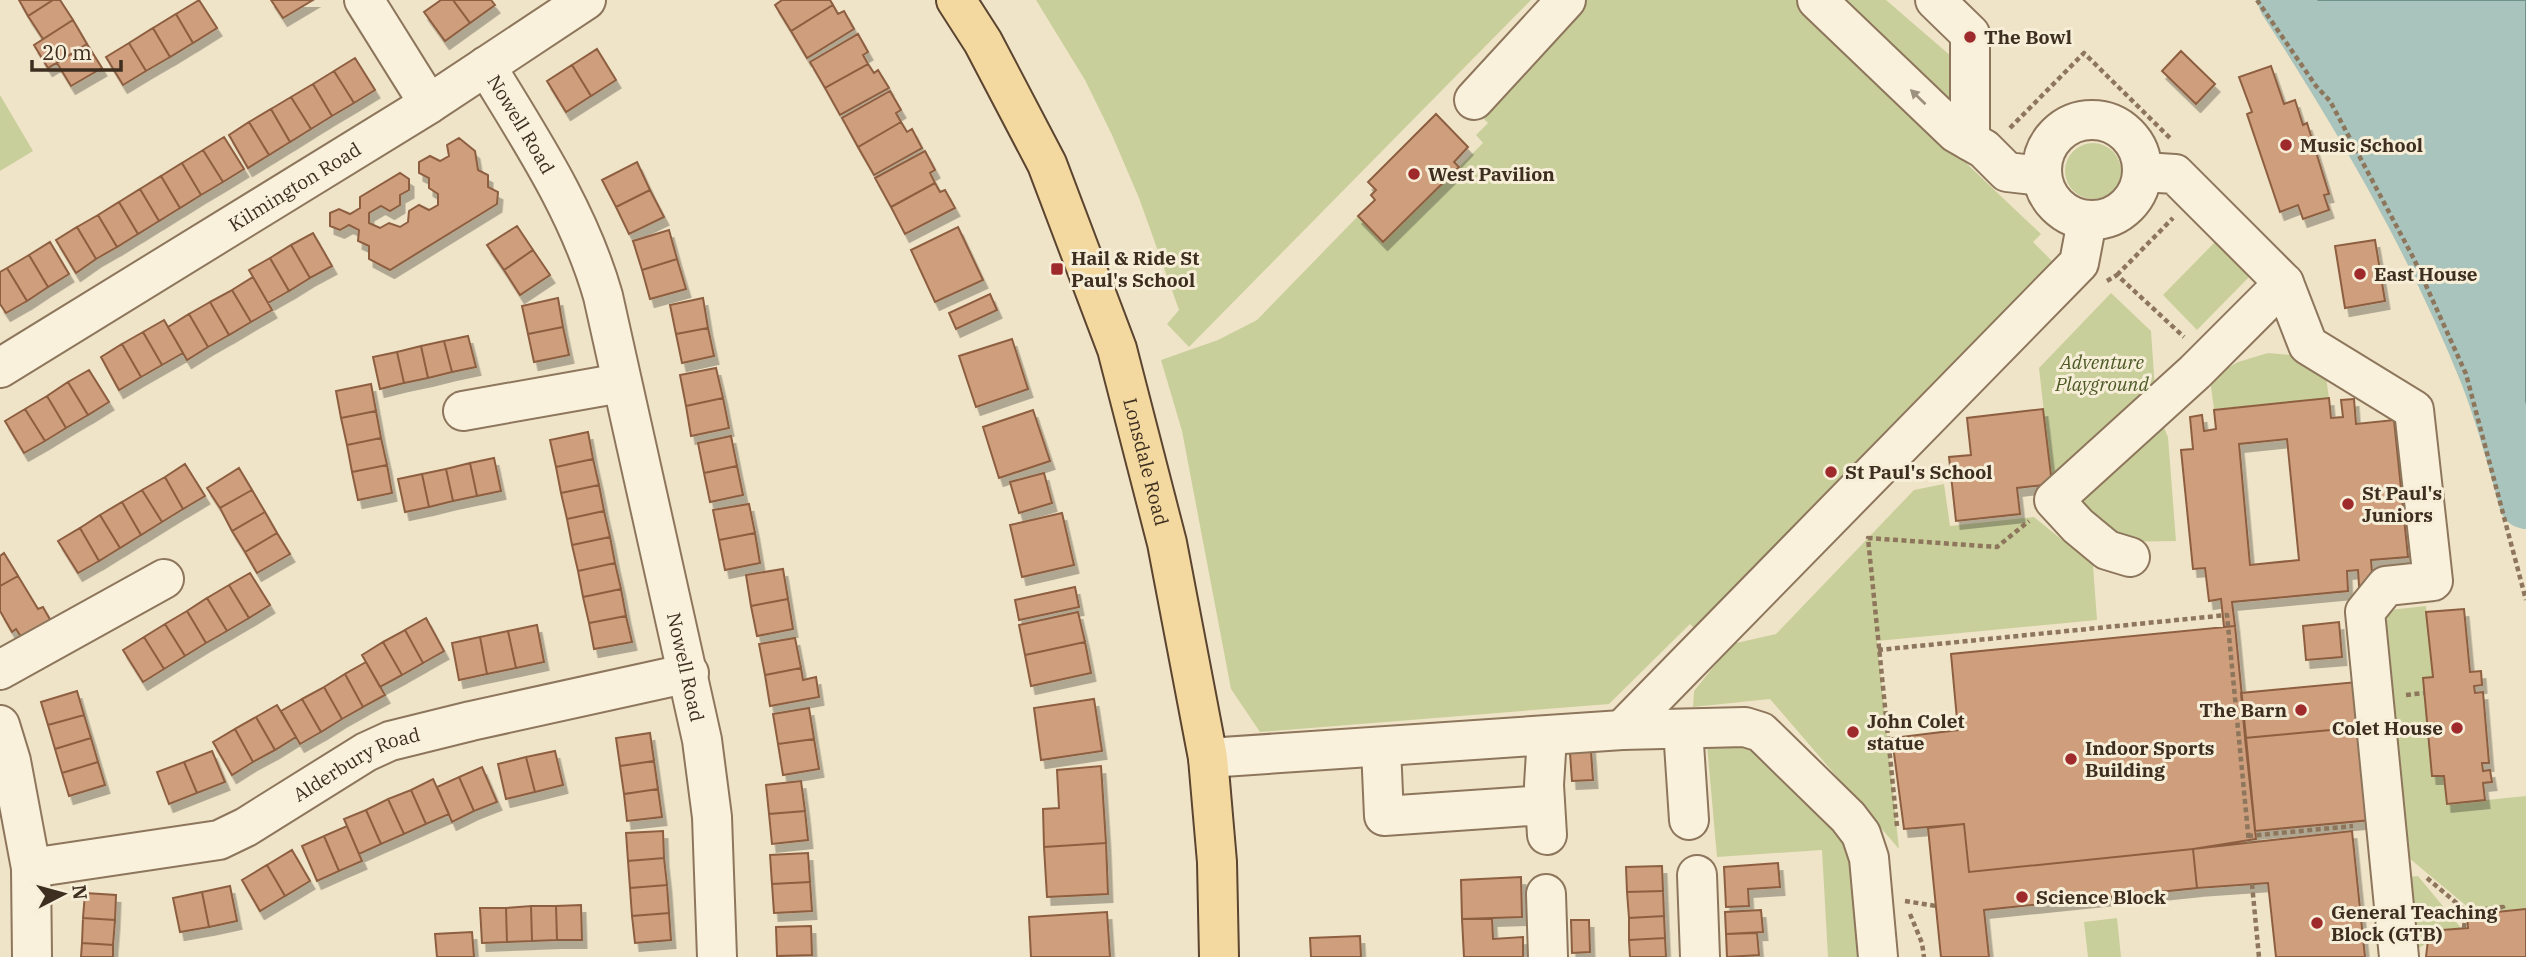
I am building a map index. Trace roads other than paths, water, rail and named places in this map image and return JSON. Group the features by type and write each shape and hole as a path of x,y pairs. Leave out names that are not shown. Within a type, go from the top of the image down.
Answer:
{"main road":[{"name":"Lonsdale Road","path":"956,0 983,42 1047,164 1116,349 1167,543 1208,758 1217,862 1219,957"}],"street":[{"path":"364,0 429,104"},
{"name":"Kilmington Road","path":"0,368 429,104 586,0"},
{"path":"1474,100 1566,0"},
{"path":"1817,0 1956,134 1984,149 2007,172 2042,176"},
{"path":"1935,0 1970,34 1970,141"},
{"name":"Nowell Road","path":"486,66 552,176 587,246 603,296 702,740 712,817 717,957"},
{"path":"2090,119 2107,122 2122,129 2141,156 2143,172 2131,203 2119,214 2103,220 2087,221 2070,216 2056,206 2046,192 2042,176 2042,159 2049,144 2060,131 2074,123 2090,119"},
{"path":"2143,172 2175,174 2284,283 2308,345 2414,410 2433,580 2386,586 2365,612 2399,957"},
{"path":"1622,730 2078,263 2087,221"},
{"path":"2130,556 2107,551 2077,526 2054,500 2195,372 2284,283"},
{"path":"463,411 621,383"},
{"path":"0,670 164,579"},
{"name":"Alderbury Road","path":"32,868 219,839 246,827 366,752 390,741 471,720 689,673"},
{"path":"0,725 11,761 32,868 32,957"},
{"path":"1208,758 1622,730 1745,726 1761,732 1848,817 1861,834 1869,858 1878,957"},
{"path":"1683,729 1689,820"},
{"path":"1381,747 1406,824 1546,820 1547,736"},
{"path":"1696,875 1700,957"},
{"path":"1546,894 1548,957"}],"water":[{"path":"2285,0 2526,0 2526,502 2493,391 2444,277 2369,136"}],"waterway":[{"path":"2285,0 2369,136 2444,277 2493,391 2526,502"}],"place":[{"name":"The Bowl","path":"1970,37"},
{"name":"Music School","path":"2286,145"},
{"name":"West Pavilion","path":"1414,174"},
{"name":"Hail & Ride St Paul's School","path":"1057,269"},
{"name":"East House","path":"2360,274"},
{"name":"St Paul's School","path":"1831,472"},
{"name":"St Paul's Juniors","path":"2348,504"},
{"name":"The Barn","path":"2301,710"},
{"name":"Colet House","path":"2457,728"},
{"name":"John Colet statue","path":"1853,732"},
{"name":"Indoor Sports Building","path":"2071,759"},
{"name":"Science Block","path":"2022,897"},
{"name":"General Teaching Block (GTB)","path":"2317,923"}],"park label":[{"name":"Adventure Playground","path":"2102,373"}]}
